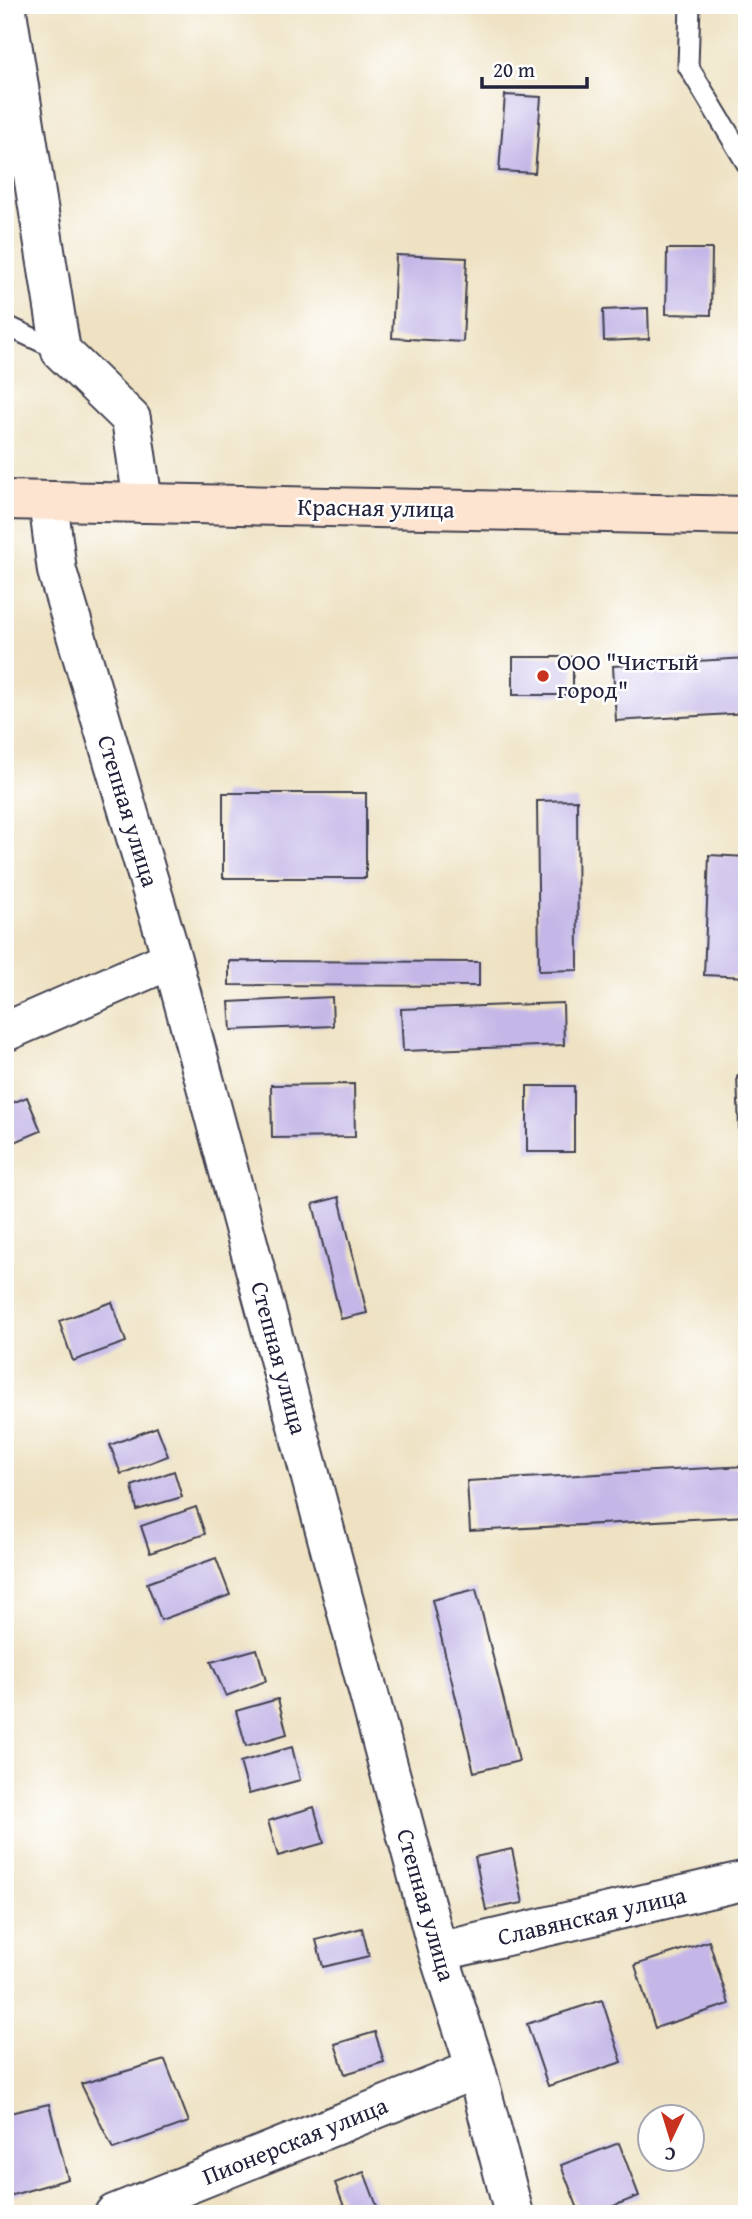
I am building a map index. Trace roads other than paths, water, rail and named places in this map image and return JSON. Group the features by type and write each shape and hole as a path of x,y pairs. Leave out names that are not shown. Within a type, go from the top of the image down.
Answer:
{"main road":[{"name":"Красная улица","path":"5,500 747,516"}],"street":[{"path":"6,5 61,351 131,419 143,503"},
{"name":"Степная улица","path":"48,501 57,571 172,959 438,1952 476,2068 514,2214"},
{"path":"5,1032 172,959"},
{"name":"Славянская улица","path":"438,1952 747,1880"},
{"name":"Пионерская улица","path":"114,2214 476,2068"}],"lane":[{"path":"690,5 688,66 747,164"},
{"path":"5,325 61,351"}],"place":[{"name":"ООО \"Чистый город\"","path":"543,676"}]}
